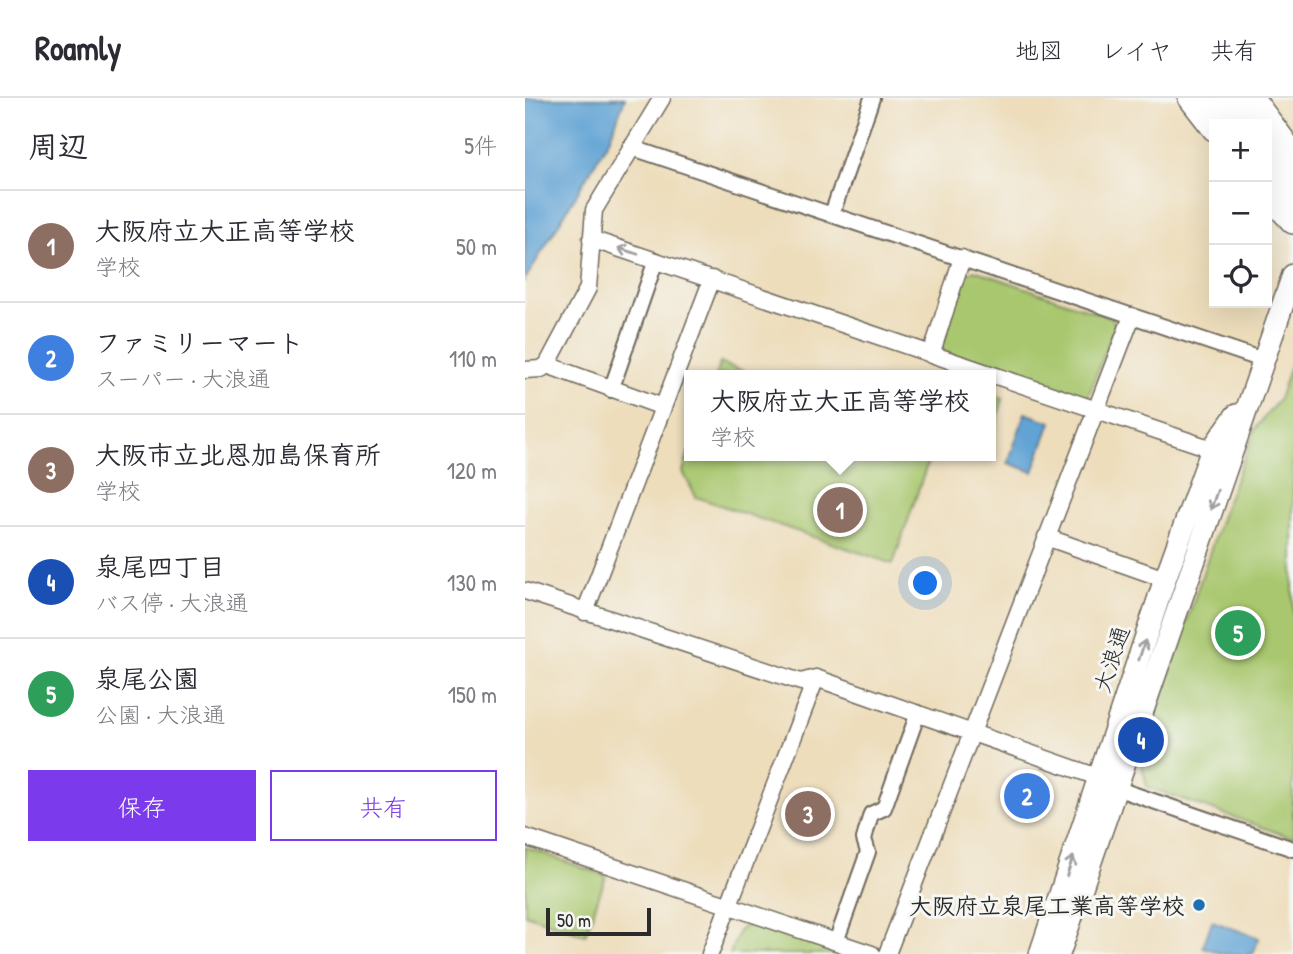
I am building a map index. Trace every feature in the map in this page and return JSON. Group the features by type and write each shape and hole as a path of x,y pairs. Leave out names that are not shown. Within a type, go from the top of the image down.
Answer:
{"highway":[{"path":"1188,98 1209,123"},
{"path":"1213,98 1228,119"},
{"path":"1234,98 1250,119"},
{"path":"1252,98 1293,153"},
{"path":"1272,147 1293,173"},
{"path":"1272,175 1293,199"},
{"path":"1272,199 1293,222"}],"main road":[{"name":"大浪通","path":"1059,954 1165,579 1221,452 1253,389 1293,275"},
{"name":"大浪通","path":"1040,954 1108,780 1221,452"}],"street":[{"path":"525,370 541,369 547,365 588,288 594,210 661,98"},
{"path":"832,214 872,98"},
{"path":"1188,98 1209,130"},
{"path":"1262,98 1293,140"},
{"path":"630,147 1263,360"},
{"path":"1272,208 1293,232"},
{"path":"591,239 976,370"},
{"path":"931,355 962,258"},
{"path":"611,390 656,260"},
{"path":"585,612 712,279"},
{"path":"887,954 1132,316"},
{"path":"547,365 663,407"},
{"path":"996,377 1221,452"},
{"path":"1046,537 1165,579"},
{"path":"525,591 801,681 817,678 1108,780 1127,792 1293,849"},
{"path":"710,954 817,678"},
{"path":"836,942 868,852 864,839 871,814 884,808 918,713"},
{"path":"525,837 872,954"}],"green space":[{"path":"974,270 1112,318 1115,325 1088,397 1080,399 942,352 940,344 967,274"},
{"path":"1293,357 1293,838 1147,787 1141,760 1225,506 1256,428 1279,399"},
{"path":"720,363 740,370 718,370"},
{"path":"996,396 1003,398 996,424"},
{"path":"686,461 928,461 893,564 696,497 683,472"},
{"path":"525,847 606,876 585,935 525,914"},
{"path":"750,923 846,954 730,954 739,930"}],"water":[{"path":"525,98 625,98 610,138 525,280"},
{"path":"1025,413 1051,422 1033,472 1008,463"},
{"path":"1212,921 1259,938 1253,954 1223,954 1203,947"}],"place":[{"name":"大阪府立大正高等学校","path":"840,510"},
{"name":"泉尾公園","path":"1238,633"},
{"name":"泉尾四丁目","path":"1141,740"},
{"name":"ファミリーマート","path":"1027,796"},
{"name":"大阪市立北恩加島保育所","path":"808,814"},
{"name":"大阪府立泉尾工業高等学校","path":"1199,905"}]}
